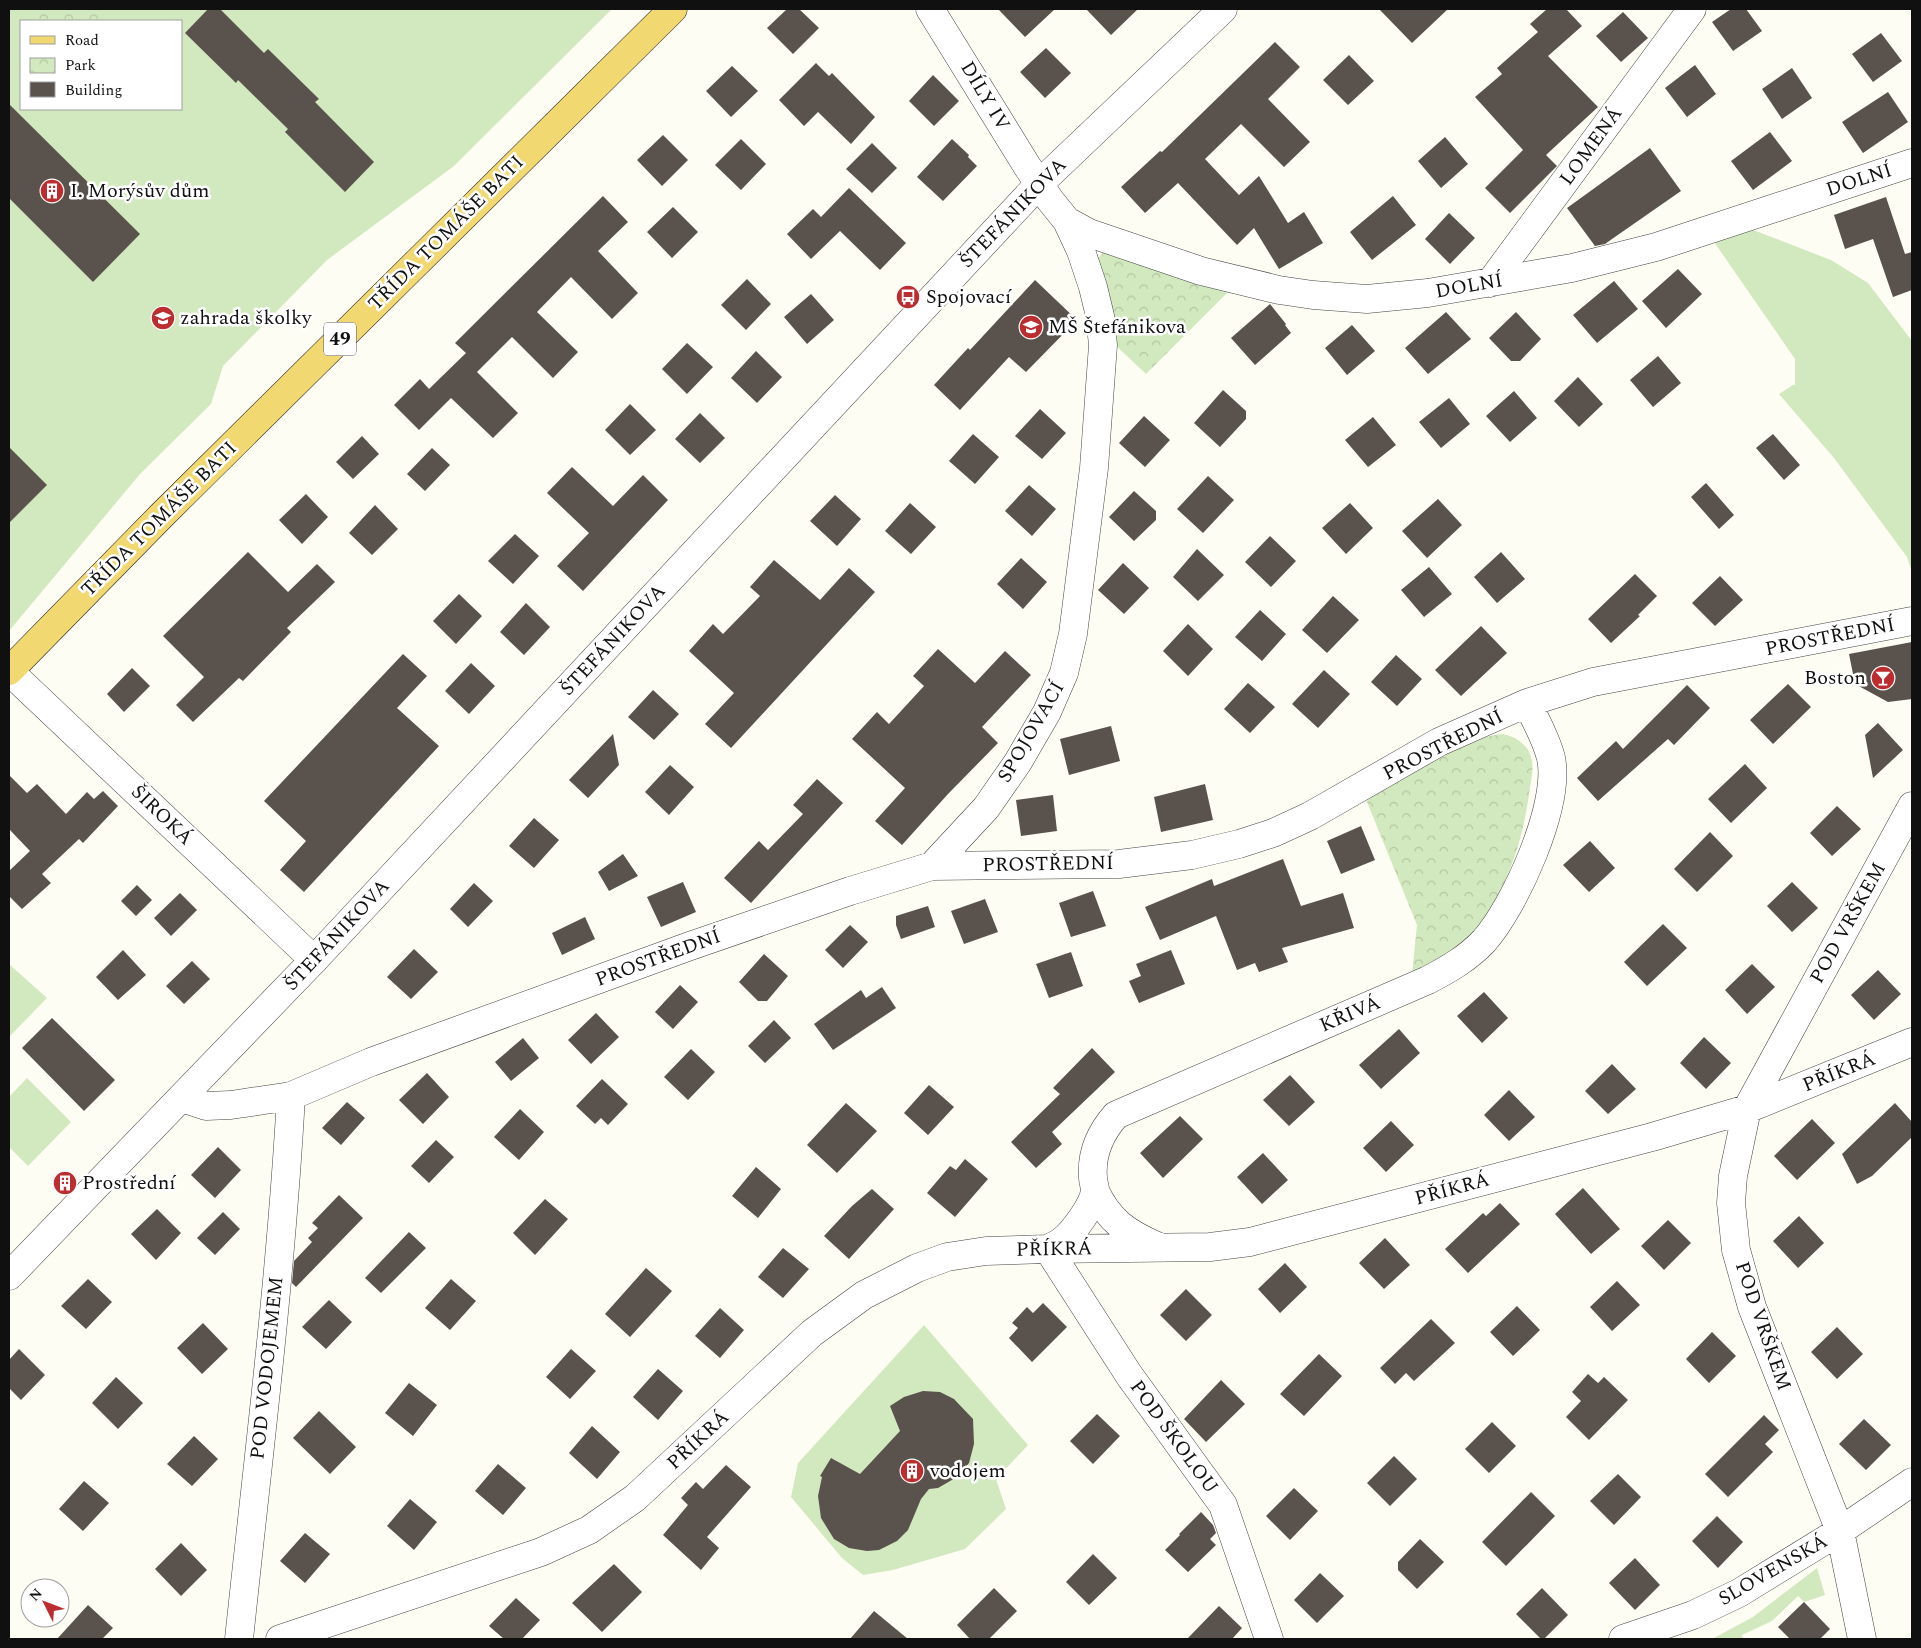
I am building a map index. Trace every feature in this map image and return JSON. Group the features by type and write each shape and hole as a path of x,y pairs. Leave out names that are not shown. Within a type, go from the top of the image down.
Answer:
{"main road":[{"name":"TŘÍDA TOMÁŠE BATI","path":"9,671 160,516 673,9"}],"street":[{"name":"DÍLY IV","path":"930,9 1039,184"},
{"name":"ŠTEFÁNIKOVA","path":"9,1276 314,960 1039,184 1223,9"},
{"name":"LOMENÁ","path":"1490,283 1692,9"},
{"name":"DOLNÍ","path":"1039,184 1067,221 1107,239 1201,271 1262,287 1314,295 1367,299 1428,294 1572,268 1656,247 1912,163"},
{"name":"SPOJOVACÍ","path":"932,866 986,808 1018,762 1047,712 1064,673 1071,644 1094,468 1103,345 1100,316 1093,287 1081,251 1067,221"},
{"name":"PROSTŘEDNÍ","path":"182,1098 206,1106 214,1106 291,1096 381,1059 690,946 932,866 1119,864 1192,855 1240,844 1310,816 1439,742 1527,703 1594,682 1912,621"},
{"name":"ŠIROKÁ","path":"9,671 314,960"},
{"name":"KŘIVÁ","path":"1048,1248 1062,1241 1074,1230 1087,1210 1095,1191 1093,1163 1097,1143 1106,1127 1116,1115 1428,980 1455,965 1484,941 1502,917 1519,887 1536,844 1551,785 1551,760 1542,732 1527,703"},
{"name":"POD VRŠKEM","path":"1862,1639 1840,1531 1752,1307 1736,1250 1731,1203 1733,1176 1747,1109 1912,806"},
{"name":"PŘÍKRÁ","path":"280,1639 541,1552 589,1530 635,1498 812,1333 864,1295 917,1268 947,1256 986,1251 1048,1248 1210,1247 1250,1242 1642,1139 1747,1109 1912,1042"},
{"name":"POD VODOJEMEM","path":"239,1639 284,1202 291,1096"},
{"path":"1095,1191 1103,1207 1118,1224 1134,1236 1160,1247"},
{"name":"POD ŠKOLOU","path":"1048,1248 1129,1375 1223,1505 1269,1639"},
{"name":"SLOVENSKÁ","path":"1623,1639 1693,1615 1740,1593 1840,1531 1912,1482"}],"green space":[{"path":"9,9 612,9 454,166 327,260 223,366 211,404 140,474 9,631"},
{"path":"36,9 98,9 108,18 105,20 25,20"},
{"path":"1748,228 1831,260 1868,283 1912,341 1912,572 1907,557 1834,458 1779,394 1795,385 1795,359 1712,239"},
{"path":"1112,250 1233,287 1146,374 1110,340 1098,258 1103,253"},
{"path":"1502,734 1516,739 1527,748 1532,764 1524,824 1514,860 1490,910 1472,933 1448,954 1412,974 1417,925 1365,797 1471,741"},
{"path":"9,964 47,998 9,1037"},
{"path":"27,1078 71,1122 28,1166 9,1147 9,1097"},
{"path":"924,1325 1028,1445 996,1479 1006,1509 965,1549 893,1570 863,1575 842,1558 791,1497 798,1463"},
{"path":"1817,1568 1825,1595 1804,1602 1798,1596 1772,1621 1742,1635 1743,1639 1712,1639 1753,1617"}],"building":[{"path":"208,9 220,9 264,53 268,49 319,99 315,102 374,162 345,192 285,132 288,129 238,80 236,83 185,33"},
{"path":"787,9 799,9 819,28 793,54 767,28"},
{"path":"998,9 1055,9 1025,37"},
{"path":"1086,9 1138,9 1111,35"},
{"path":"1379,9 1448,9 1412,43"},
{"path":"1547,9 1566,9 1582,26 1548,56 1598,107 1546,155 1557,166 1510,213 1485,188 1523,150 1475,97 1502,74 1497,68 1538,32 1530,24"},
{"path":"1731,9 1746,9 1762,31 1733,51 1712,22"},
{"path":"1623,12 1648,38 1621,62 1596,36"},
{"path":"1881,33 1902,61 1873,82 1852,54"},
{"path":"1275,42 1300,67 1268,99 1310,142 1284,167 1241,124 1205,159 1239,195 1259,176 1288,223 1304,212 1323,243 1279,269 1254,228 1237,245 1178,183 1145,213 1121,187 1160,151 1162,152"},
{"path":"1046,48 1071,73 1045,98 1020,72"},
{"path":"1349,55 1374,81 1348,105 1323,80"},
{"path":"816,63 829,76 832,73 875,117 851,144 818,112 804,126 779,100"},
{"path":"1695,65 1716,94 1687,117 1665,88"},
{"path":"732,66 758,91 731,117 706,91"},
{"path":"1792,68 1812,98 1782,119 1762,89"},
{"path":"933,75 959,101 934,126 909,101"},
{"path":"1888,92 1908,122 1863,153 1842,122"},
{"name":"I. Morýsův dům","path":"9,104 140,234 93,282 9,198"},
{"path":"1770,132 1792,161 1753,190 1731,161"},
{"path":"663,135 688,160 662,186 637,160"},
{"path":"1445,137 1468,164 1441,188 1418,161"},
{"path":"741,139 766,164 741,190 715,165"},
{"path":"952,139 969,155 968,157 977,166 943,201 917,177"},
{"path":"872,143 897,168 872,193 846,169"},
{"path":"1650,148 1681,191 1605,244 1595,246 1567,208"},
{"path":"849,188 906,243 880,270 840,231 811,259 787,234 813,209 821,217"},
{"path":"603,196 628,222 598,251 638,293 612,319 571,277 537,312 578,352 553,378 512,337 477,372 518,413 493,438 451,398 419,430 394,405 420,379 429,389 466,353 455,343"},
{"path":"1393,196 1416,225 1372,260 1350,232"},
{"path":"1886,197 1905,254 1912,252 1912,290 1893,297 1873,239 1845,249 1834,215"},
{"path":"673,207 698,232 672,258 647,232"},
{"path":"1449,213 1475,238 1450,264 1425,239"},
{"path":"1678,269 1702,294 1666,328 1642,301"},
{"path":"747,279 771,304 746,330 721,305"},
{"name":"MŠ Štefánikova","path":"1035,280 1077,320 1026,372 1009,357 960,410 934,385 968,348 970,350"},
{"path":"1614,281 1638,309 1597,343 1573,315"},
{"path":"811,294 834,320 807,344 784,317"},
{"path":"1270,304 1291,333 1255,365 1231,338"},
{"path":"1446,312 1471,339 1428,374 1405,348"},
{"path":"1516,312 1541,339 1520,361 1511,361 1489,338"},
{"path":"1352,325 1375,351 1347,375 1325,348"},
{"path":"687,343 713,367 687,394 662,369"},
{"path":"756,351 782,377 757,403 731,378"},
{"path":"1658,356 1681,383 1653,407 1630,380"},
{"path":"1578,377 1603,404 1579,427 1554,401"},
{"path":"1223,390 1246,411 1246,419 1220,447 1194,423"},
{"path":"1514,391 1537,418 1510,442 1486,416"},
{"path":"1449,398 1470,424 1441,448 1419,422"},
{"path":"630,404 656,430 630,455 605,430"},
{"path":"1040,409 1066,433 1042,459 1015,436"},
{"path":"700,413 725,438 700,463 675,439"},
{"path":"1144,416 1170,440 1145,467 1119,443"},
{"path":"1373,417 1396,445 1368,467 1345,440"},
{"path":"973,434 999,457 975,484 949,461"},
{"path":"1773,434 1800,465 1784,480 1756,448"},
{"path":"362,436 379,454 353,479 336,462"},
{"path":"9,447 47,485 9,523"},
{"path":"432,448 450,465 425,491 407,474"},
{"path":"572,467 613,506 643,475 668,500 583,591 557,566 589,533 547,493"},
{"path":"1208,476 1234,500 1203,533 1177,509"},
{"path":"1706,483 1734,515 1719,529 1691,497"},
{"path":"1029,485 1056,509 1032,536 1005,511"},
{"path":"1134,491 1156,511 1156,520 1134,541 1109,517"},
{"path":"306,494 328,517 302,544 279,520"},
{"path":"835,495 861,519 837,546 810,521"},
{"path":"1438,499 1462,525 1427,558 1402,531"},
{"path":"910,503 936,527 911,554 885,531"},
{"path":"1350,503 1373,528 1346,554 1322,528"},
{"path":"375,505 398,529 372,555 349,533"},
{"path":"515,534 539,556 513,584 488,561"},
{"path":"1270,536 1296,561 1271,587 1245,562"},
{"path":"1197,549 1224,575 1198,601 1173,577"},
{"path":"248,552 288,592 317,564 335,582 287,628 291,632 243,681 239,678 193,722 176,705 204,677 163,636"},
{"path":"1501,552 1525,579 1497,603 1474,577"},
{"path":"1021,558 1047,582 1023,609 997,584"},
{"path":"774,560 820,600 849,568 875,592 731,748 705,724 734,693 689,651 713,624 723,634 760,596 750,587"},
{"path":"1123,563 1149,588 1124,614 1098,590"},
{"path":"1429,567 1452,594 1424,617 1401,590"},
{"path":"1635,574 1657,596 1638,615 1640,616 1611,643 1588,619"},
{"path":"1720,576 1743,600 1715,626 1692,603"},
{"path":"459,594 482,616 456,644 433,621"},
{"path":"1333,596 1359,620 1327,653 1302,630"},
{"path":"526,603 550,627 524,655 500,632"},
{"path":"1260,610 1286,634 1262,661 1235,637"},
{"path":"1188,624 1213,649 1188,676 1163,651"},
{"path":"1481,626 1507,653 1461,696 1435,670"},
{"name":"Boston","path":"1912,642 1912,699 1888,702 1855,684 1849,654"},
{"path":"938,649 975,683 1005,651 1031,675 982,727 998,743 902,845 875,821 905,788 852,739 877,712 889,724 924,686 913,676"},
{"path":"403,654 427,676 397,708 439,746 304,892 280,870 306,841 264,801"},
{"path":"1396,655 1422,679 1397,706 1371,682"},
{"path":"471,663 495,686 469,714 445,691"},
{"path":"132,668 150,686 124,712 107,694"},
{"path":"1324,670 1350,694 1318,728 1292,704"},
{"path":"1248,683 1275,707 1250,733 1224,709"},
{"path":"1788,684 1811,707 1773,744 1750,720"},
{"path":"1687,685 1710,708 1674,745 1668,739 1598,801 1577,778 1616,741 1623,749"},
{"path":"653,690 679,714 654,740 628,717"},
{"path":"1878,723 1903,750 1873,778 1865,735"},
{"path":"1111,726 1120,761 1069,775 1060,739"},
{"path":"613,734 619,765 588,798 569,780"},
{"path":"1745,764 1767,788 1731,823 1708,799"},
{"path":"670,765 694,787 669,815 645,792"},
{"path":"9,775 27,793 37,784 66,814 87,792 94,799 103,791 118,806 83,843 79,839 42,874 51,883 22,909 9,896 9,871 30,851 9,829"},
{"path":"817,779 843,803 751,903 724,878 759,841 768,850 803,814 793,805"},
{"path":"1205,784 1213,820 1161,832 1154,797"},
{"path":"1053,795 1057,831 1021,836 1016,800"},
{"path":"1837,806 1861,829 1832,856 1810,833"},
{"path":"534,818 559,840 534,868 509,846"},
{"path":"1361,826 1375,860 1341,874 1327,841"},
{"path":"1710,832 1733,856 1697,892 1674,869"},
{"path":"1590,841 1615,868 1589,892 1563,865"},
{"path":"623,854 638,876 609,891 598,872"},
{"path":"1283,859 1301,906 1343,893 1354,928 1282,948 1288,962 1259,972 1255,963 1237,970 1216,916 1160,940 1145,907 1212,879 1214,886"},
{"path":"683,882 696,912 661,927 647,897"},
{"path":"1792,882 1818,908 1792,932 1767,906"},
{"path":"474,883 493,901 468,927 450,909"},
{"path":"137,885 152,900 136,916 121,901"},
{"path":"1093,891 1106,926 1071,937 1059,903"},
{"path":"180,893 197,910 171,936 154,918"},
{"path":"985,899 998,932 964,944 951,911"},
{"path":"928,906 935,927 901,939 896,925 896,916"},
{"path":"585,917 595,939 562,955 552,933"},
{"path":"1663,924 1687,948 1647,986 1624,962"},
{"path":"850,925 868,942 843,968 825,950"},
{"path":"414,949 438,972 411,999 387,977"},
{"path":"123,950 146,975 118,1000 96,977"},
{"path":"1171,950 1185,984 1139,1003 1129,981 1141,976 1136,964"},
{"path":"1071,952 1083,986 1049,998 1036,964"},
{"path":"764,954 788,976 767,1001 758,1001 739,982"},
{"path":"192,961 210,979 184,1004 166,986"},
{"path":"1752,964 1775,987 1747,1014 1725,990"},
{"path":"1878,970 1901,994 1874,1020 1851,995"},
{"path":"680,985 698,1002 673,1029 655,1012"},
{"path":"882,987 896,1008 833,1050 814,1024 861,990 866,998"},
{"path":"1484,992 1508,1018 1482,1043 1457,1016"},
{"path":"596,1013 619,1037 591,1064 568,1040"},
{"path":"52,1018 115,1080 84,1111 22,1048"},
{"path":"774,1020 791,1038 765,1063 748,1046"},
{"path":"1399,1029 1420,1053 1381,1089 1359,1065"},
{"path":"1704,1037 1731,1063 1706,1089 1680,1063"},
{"path":"523,1038 539,1058 511,1081 495,1062"},
{"path":"1092,1048 1115,1072 1052,1132 1062,1144 1036,1168 1011,1142 1060,1094 1053,1088"},
{"path":"691,1049 715,1072 688,1100 664,1077"},
{"path":"1612,1064 1636,1089 1608,1114 1585,1091"},
{"path":"427,1073 449,1097 423,1124 399,1100"},
{"path":"1290,1075 1315,1102 1289,1126 1263,1100"},
{"path":"602,1079 628,1104 608,1125 601,1118 595,1124 576,1106"},
{"path":"929,1085 954,1107 928,1135 904,1113"},
{"path":"1509,1090 1535,1117 1509,1141 1484,1115"},
{"path":"347,1102 365,1118 341,1145 322,1128"},
{"path":"846,1103 877,1131 837,1173 807,1145"},
{"path":"1895,1103 1912,1122 1912,1137 1872,1176 1857,1184 1842,1154"},
{"path":"520,1109 544,1132 519,1160 494,1137"},
{"path":"1180,1116 1203,1139 1163,1178 1140,1153"},
{"path":"1812,1119 1835,1143 1797,1180 1774,1156"},
{"path":"1391,1121 1414,1145 1386,1172 1363,1148"},
{"path":"436,1140 454,1157 429,1183 411,1166"},
{"path":"218,1147 241,1170 215,1198 191,1175"},
{"path":"1263,1153 1288,1180 1262,1204 1237,1177"},
{"path":"965,1159 988,1179 955,1217 927,1193 950,1166 956,1170"},
{"path":"756,1167 781,1189 758,1218 732,1196"},
{"path":"1583,1188 1620,1229 1591,1254 1555,1214"},
{"path":"872,1189 894,1209 849,1259 824,1236 852,1206"},
{"path":"339,1195 363,1218 296,1287 292,1283 294,1261 312,1242 308,1238 318,1228 312,1223"},
{"path":"545,1199 568,1219 535,1255 513,1233"},
{"path":"1500,1203 1520,1224 1468,1273 1445,1249 1483,1213 1486,1216"},
{"path":"157,1209 181,1233 156,1260 131,1234"},
{"path":"223,1212 240,1229 215,1255 197,1238"},
{"path":"1799,1216 1824,1243 1798,1268 1773,1241"},
{"path":"1668,1220 1691,1243 1664,1270 1641,1246"},
{"path":"409,1232 426,1248 381,1293 365,1278"},
{"path":"1385,1238 1410,1265 1384,1289 1359,1263"},
{"path":"783,1248 809,1269 783,1298 758,1277"},
{"path":"1285,1263 1307,1287 1280,1313 1258,1289"},
{"path":"646,1268 672,1291 630,1337 605,1314"},
{"path":"88,1279 112,1302 86,1329 61,1306"},
{"path":"451,1279 476,1301 450,1330 425,1308"},
{"path":"1617,1281 1640,1305 1612,1331 1590,1307"},
{"path":"1186,1289 1212,1315 1186,1341 1160,1315"},
{"path":"329,1300 352,1322 326,1349 302,1327"},
{"path":"1043,1303 1067,1327 1032,1362 1009,1338 1018,1328 1012,1323 1027,1307 1033,1313"},
{"path":"1517,1306 1540,1330 1513,1356 1490,1332"},
{"path":"720,1308 744,1330 720,1358 695,1336"},
{"path":"1431,1319 1455,1343 1414,1381 1406,1373 1395,1384 1380,1368"},
{"path":"203,1323 228,1349 202,1374 177,1348"},
{"path":"1837,1327 1863,1354 1837,1379 1811,1352"},
{"path":"1712,1332 1736,1356 1709,1383 1686,1359"},
{"path":"19,1349 45,1375 21,1400 9,1388 9,1360"},
{"path":"571,1349 596,1371 570,1399 546,1377"},
{"path":"1319,1354 1342,1376 1304,1416 1280,1394"},
{"path":"658,1369 683,1391 658,1420 633,1397"},
{"path":"1588,1374 1598,1383 1604,1377 1628,1400 1589,1440 1566,1417 1581,1401 1572,1392"},
{"path":"116,1377 143,1403 118,1429 92,1403"},
{"path":"1221,1380 1245,1404 1206,1442 1184,1419"},
{"path":"409,1383 437,1405 413,1436 385,1413"},
{"name":"vodojem","path":"923,1391 940,1392 954,1399 973,1419 974,1444 969,1463 957,1477 938,1488 929,1489 921,1499 908,1530 897,1541 879,1550 867,1551 849,1548 834,1539 821,1518 818,1496 822,1477 820,1476 831,1458 860,1474 900,1431 890,1406 904,1397"},
{"path":"319,1411 356,1447 330,1474 293,1438"},
{"path":"1097,1414 1120,1436 1093,1464 1070,1441"},
{"path":"1764,1415 1779,1430 1765,1444 1773,1452 1728,1497 1705,1474"},
{"path":"1864,1419 1891,1445 1866,1470 1839,1444"},
{"path":"1492,1422 1516,1446 1489,1473 1465,1449"},
{"path":"592,1426 620,1452 597,1479 569,1453"},
{"path":"194,1436 218,1459 192,1486 167,1464"},
{"path":"1394,1456 1417,1479 1390,1506 1367,1483"},
{"path":"498,1464 526,1488 503,1515 475,1491"},
{"path":"726,1465 751,1487 707,1537 719,1548 701,1570 663,1535 688,1505 681,1498 696,1482 703,1489"},
{"path":"1618,1474 1641,1497 1614,1525 1590,1501"},
{"path":"84,1481 109,1503 83,1531 59,1509"},
{"path":"1294,1488 1318,1511 1290,1540 1266,1516"},
{"path":"1531,1492 1555,1516 1506,1566 1482,1542"},
{"path":"410,1499 437,1522 414,1550 387,1526"},
{"path":"1201,1512 1213,1525 1216,1533 1210,1539 1216,1545 1188,1572 1165,1550"},
{"path":"1717,1516 1743,1542 1718,1568 1692,1541"},
{"path":"305,1533 330,1554 305,1583 280,1561"},
{"path":"1420,1539 1444,1562 1417,1589 1398,1570 1398,1562"},
{"path":"181,1543 207,1570 181,1596 155,1569"},
{"path":"1093,1554 1117,1578 1089,1605 1066,1582"},
{"path":"1635,1558 1660,1585 1635,1610 1609,1583"},
{"path":"614,1564 642,1592 602,1632 572,1603"},
{"path":"1320,1573 1344,1596 1317,1623 1294,1600"},
{"path":"994,1588 1017,1611 989,1639 970,1639 957,1625"},
{"path":"1542,1588 1568,1615 1544,1639 1541,1639 1516,1614"},
{"path":"516,1598 540,1620 522,1639 504,1639 489,1626"},
{"path":"1804,1602 1830,1629 1820,1639 1790,1639 1778,1627"},
{"path":"88,1605 113,1628 102,1639 57,1639 67,1628 70,1628 70,1625"},
{"path":"1219,1606 1242,1628 1232,1639 1187,1639"},
{"path":"874,1611 908,1639 850,1639"}],"place":[{"name":"I. Morýsův dům","path":"52,191"},
{"name":"Spojovací","path":"908,297"},
{"name":"zahrada školky","path":"163,318"},
{"name":"MŠ Štefánikova","path":"1031,327"},
{"name":"Boston","path":"1883,678"},
{"name":"Prostřední","path":"65,1183"},
{"name":"vodojem","path":"912,1471"}]}
